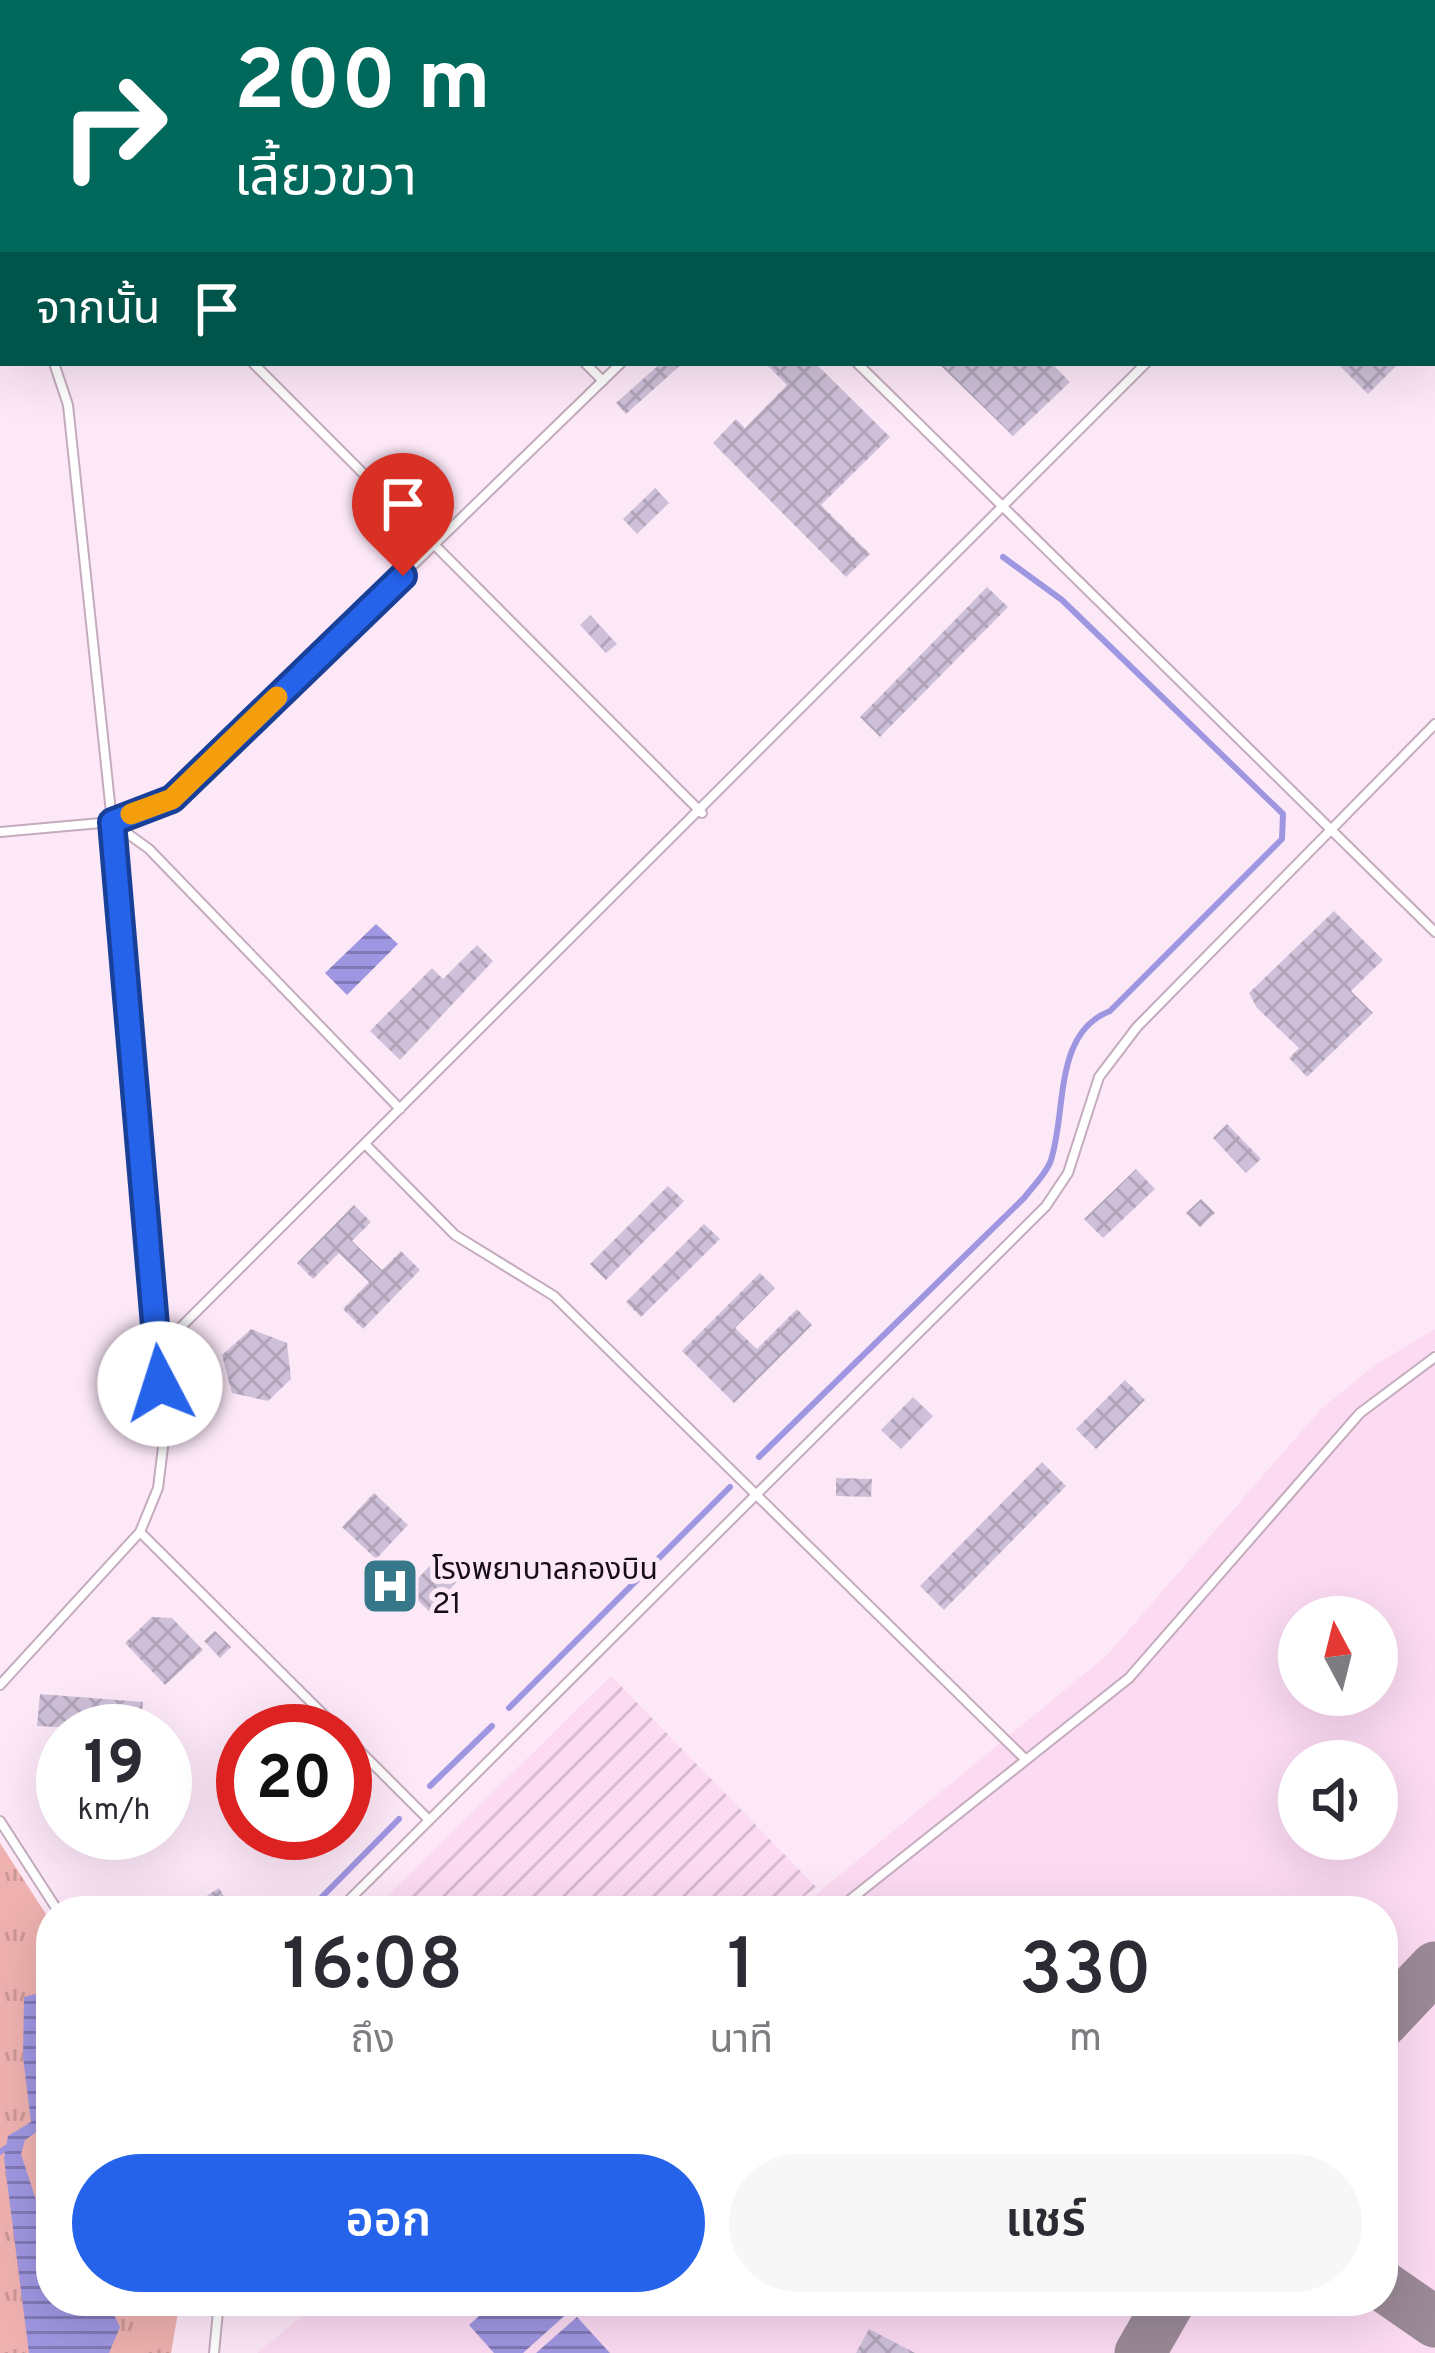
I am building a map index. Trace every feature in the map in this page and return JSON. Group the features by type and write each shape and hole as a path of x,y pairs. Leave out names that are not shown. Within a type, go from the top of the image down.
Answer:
{"lane":[{"path":"0,1684 140,1532 158,1489 165,1431 112,822 68,405 55,366"},
{"path":"256,366 702,813"},
{"path":"588,366 603,381"},
{"path":"0,832 112,822 172,799 618,366"},
{"path":"860,366 1435,932"},
{"path":"156,1338 171,1336 367,1147 1143,366"},
{"path":"353,1896 1046,1206 1068,1173 1100,1077 1114,1056 1435,724"},
{"path":"112,822 149,849 400,1109"},
{"path":"367,1147 454,1234 554,1296 1026,1760"},
{"path":"855,1896 1129,1678 1360,1413 1435,1357"},
{"path":"140,1532 312,1704"},
{"path":"372,1764 429,1820"},
{"path":"0,1821 48,1896"},
{"path":"214,2353 218,2316"}],"shaded area":[{"path":"376,924 398,944 347,995 325,973"},
{"path":"1435,1329 1435,2353 257,2353 303,2316 1398,2316 1398,1896 814,1896 1106,1656 1321,1409 1375,1365"},
{"path":"611,1676 816,1887 805,1896 387,1896"},
{"path":"36,1994 36,2132 25,2140 21,2154 36,2200 36,2316 114,2316 120,2327 109,2353 29,2353 4,2158 8,2136 31,2122 23,2057 24,1997"},
{"path":"479,2316 564,2316 523,2353 494,2353 469,2325"},
{"path":"577,2317 610,2353 536,2353"}],"green space":[{"path":"0,1843 36,1899 36,2316 177,2316 171,2353 0,2353"}],"building":[{"path":"658,366 680,366 626,414 616,403"},
{"path":"768,366 818,366 890,437 821,505 870,554 846,577 713,443 736,419 745,428 787,385"},
{"path":"941,366 1054,366 1070,382 1013,436"},
{"path":"1340,366 1396,366 1368,394"},
{"path":"655,488 669,503 637,534 623,519"},
{"path":"987,587 1008,607 880,737 860,717"},
{"path":"590,615 617,644 606,653 580,625"},
{"path":"1334,911 1383,960 1351,991 1373,1013 1307,1077 1289,1058 1299,1048 1257,1008 1249,993"},
{"path":"477,945 493,961 400,1060 370,1031 432,968 443,979"},
{"path":"1227,1124 1261,1159 1246,1173 1213,1138"},
{"path":"1136,1169 1155,1189 1103,1238 1084,1219"},
{"path":"668,1186 684,1201 606,1280 590,1264"},
{"path":"1201,1199 1215,1213 1200,1227 1186,1213"},
{"path":"354,1205 371,1222 352,1241 382,1270 401,1251 420,1270 363,1329 343,1309 369,1282 339,1253 313,1279 297,1263"},
{"path":"704,1224 720,1239 641,1317 626,1302"},
{"path":"760,1273 775,1288 735,1328 757,1349 797,1309 812,1325 734,1403 682,1351"},
{"path":"251,1329 287,1343 291,1379 268,1401 232,1393 222,1355"},
{"path":"1125,1380 1145,1400 1096,1449 1076,1429"},
{"path":"913,1397 933,1416 901,1449 881,1430"},
{"path":"1042,1462 1066,1486 944,1610 920,1586"},
{"path":"836,1478 872,1479 871,1497 836,1496"},
{"path":"374,1493 408,1525 376,1559 342,1527"},
{"path":"438,1557 460,1578 429,1611 407,1590"},
{"path":"152,1617 172,1618 203,1650 165,1685 125,1643"},
{"path":"215,1631 231,1647 220,1658 204,1641"},
{"path":"40,1694 143,1702 143,1704 39,1704"},
{"path":"869,2329 915,2353 856,2353"}],"waterway":[{"path":"759,1457 1024,1198 1051,1160 1065,1075 1079,1037 1282,839 1283,814 1062,600 1003,557"},
{"path":"509,1708 730,1487"},
{"path":"430,1786 492,1726"},
{"path":"323,1896 399,1819"},
{"path":"0,2152 6,2148"}],"taxiway":[{"path":"1398,2006 1435,1967"},
{"path":"1398,2296 1435,2322"},
{"path":"1140,2353 1161,2316"}],"slow traffic":[{"path":"131,814 172,799 277,697"}],"place":[{"name":"โรงพยาบาลกองบิน 21","path":"390,1586"}],"route":[{"path":"160,1384 112,822 172,799 403,576"}]}
